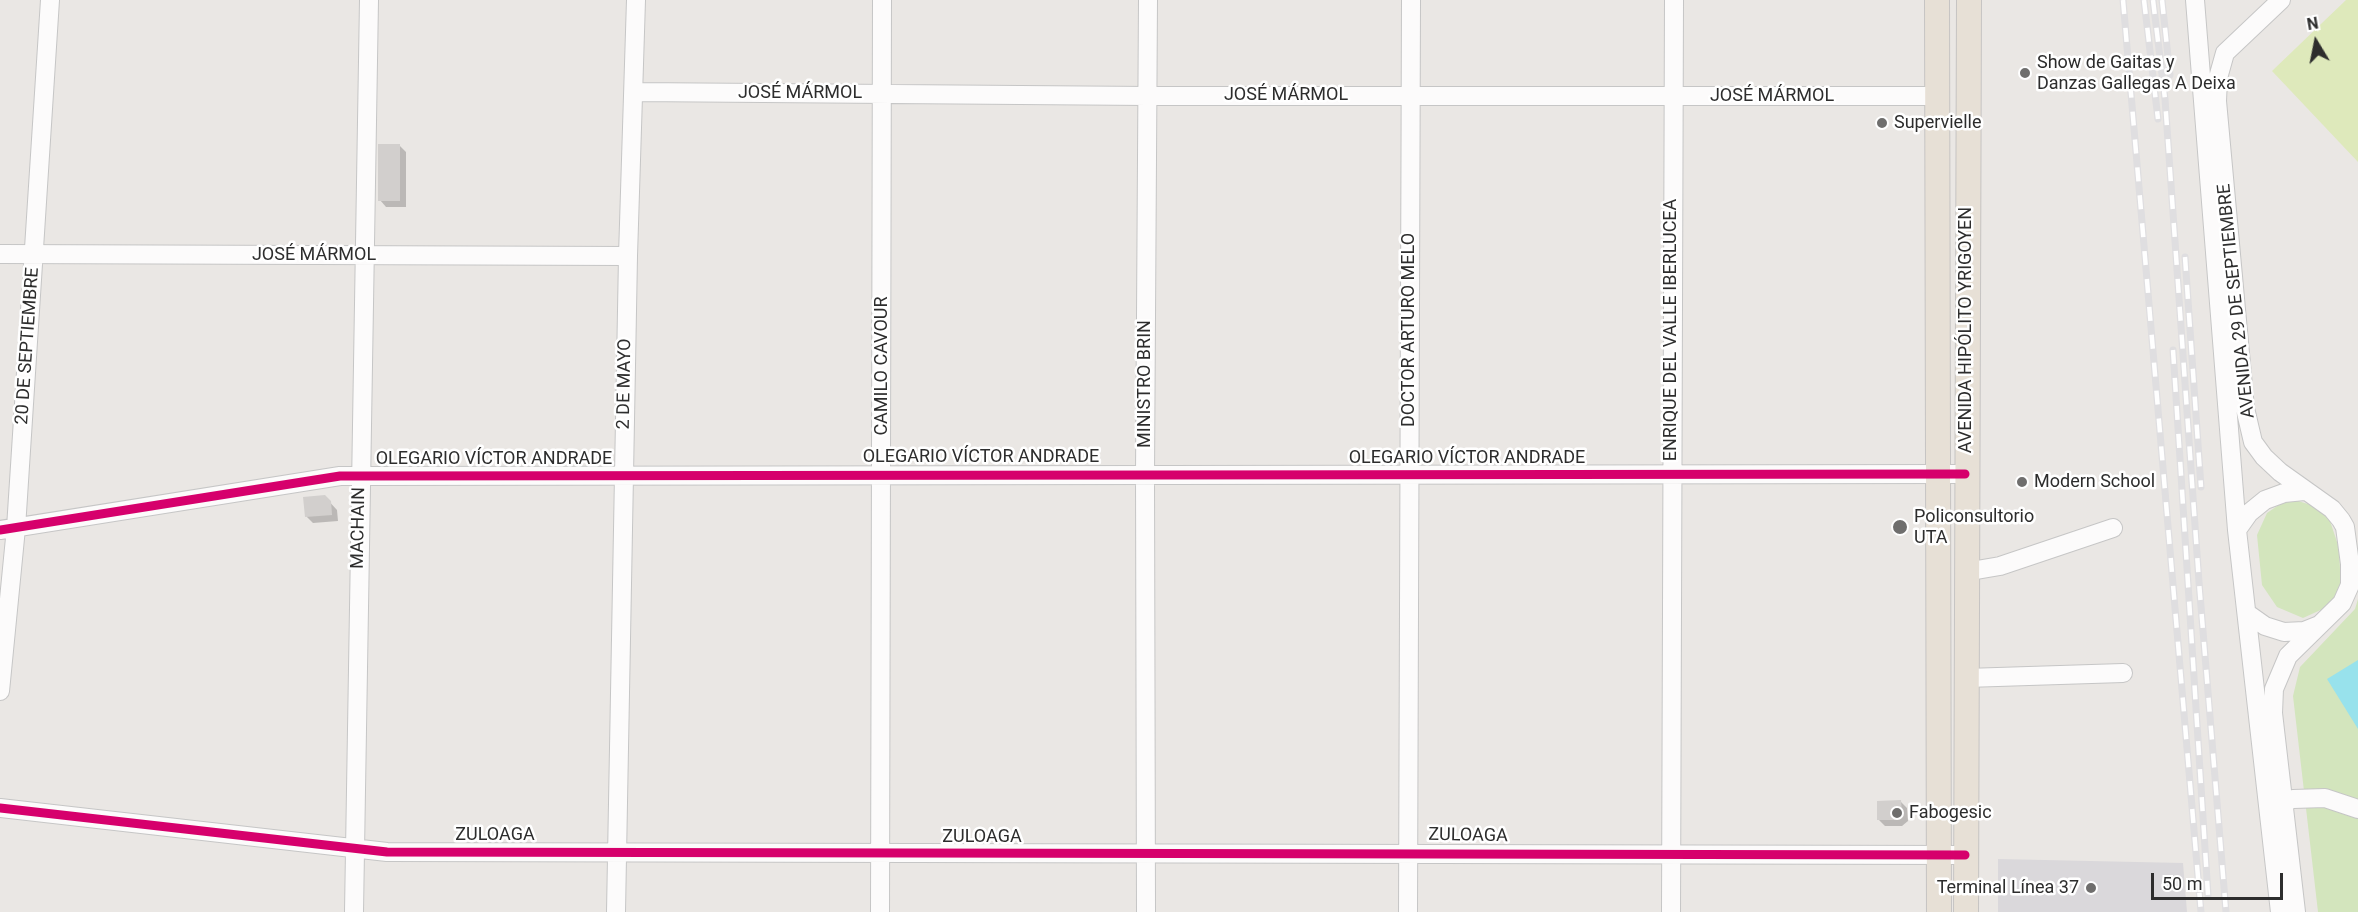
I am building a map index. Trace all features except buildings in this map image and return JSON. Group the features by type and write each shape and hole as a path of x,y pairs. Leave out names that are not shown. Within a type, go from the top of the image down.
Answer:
{"main road":[{"name":"AVENIDA HIPÓLITO YRIGOYEN","path":"1937,0 1939,912"},
{"name":"AVENIDA HIPÓLITO YRIGOYEN","path":"1966,912 1965,474 1969,0"}],"street":[{"name":"20 DE SEPTIEMBRE","path":"0,691 8,529 34,254 50,0"},
{"name":"MACHAIN","path":"354,912 369,0"},
{"name":"2 DE MAYO","path":"616,912 628,256 635,92 636,0"},
{"name":"CAMILO CAVOUR","path":"880,912 882,0"},
{"name":"MINISTRO BRIN","path":"1146,912 1145,474 1148,0"},
{"name":"DOCTOR ARTURO MELO","path":"1408,912 1411,0"},
{"name":"ENRIQUE DEL VALLE IBERLUCEA","path":"1671,912 1674,0"},
{"name":"AVENIDA 29 DE SEPTIEMBRE","path":"2195,0 2238,530 2280,912"},
{"path":"2197,29 2206,44 2225,53 2281,0"},
{"name":"AVENIDA 29 DE SEPTIEMBRE","path":"2225,53 2218,78 2217,101 2245,408 2253,442 2264,457 2304,491 2332,509 2345,527 2350,585 2342,603 2324,624 2288,656 2274,689 2273,713 2296,912"},
{"name":"JOSÉ MÁRMOL","path":"635,92 1148,96 1411,94 1938,96"},
{"name":"JOSÉ MÁRMOL","path":"0,254 628,256"},
{"name":"OLEGARIO VÍCTOR ANDRADE","path":"8,529 340,476 882,473 1965,474"},
{"path":"2238,530 2249,513 2265,500 2284,493 2304,491"},
{"path":"1965,572 2000,566 2113,528"},
{"path":"2248,614 2265,626 2284,632 2304,631 2324,624"},
{"path":"1966,678 2123,673"},
{"path":"2284,802 2293,799 2325,798 2358,809"},
{"name":"ZULOAGA","path":"0,808 387,852 1145,854 1408,852 1965,855"}],"shaded area":[{"name":"Terminal Línea 37","path":"1998,859 2183,863 2187,912 1998,912"}],"green space":[{"path":"2346,0 2358,0 2358,162 2272,71"},
{"path":"2295,500 2311,505 2329,518 2339,548 2341,590 2325,608 2303,618 2277,607 2262,585 2257,535 2267,513 2283,502"},
{"path":"2358,599 2358,912 2318,912 2293,696 2300,667 2355,609"}],"water":[{"path":"2358,660 2358,729 2327,679"}],"railway":[{"path":"2123,0 2201,912"},
{"path":"2144,0 2158,119"},
{"path":"2153,0 2165,99 2199,582 2226,912"},
{"path":"2162,0 2170,75"},
{"path":"2185,257 2201,487"},
{"path":"2173,350 2208,895"}],"cycle path":[{"path":"0,530 340,476 1965,474"},
{"path":"0,808 387,852 1965,855"}],"place":[{"name":"Show de Gaitas y Danzas Gallegas A Deixa","path":"2025,73"},
{"name":"Supervielle","path":"1882,123"},
{"name":"Modern School","path":"2022,482"},
{"name":"Policonsultorio UTA","path":"1900,527"},
{"name":"Fabogesic","path":"1897,813"},
{"name":"Terminal Línea 37","path":"2091,888"}]}
